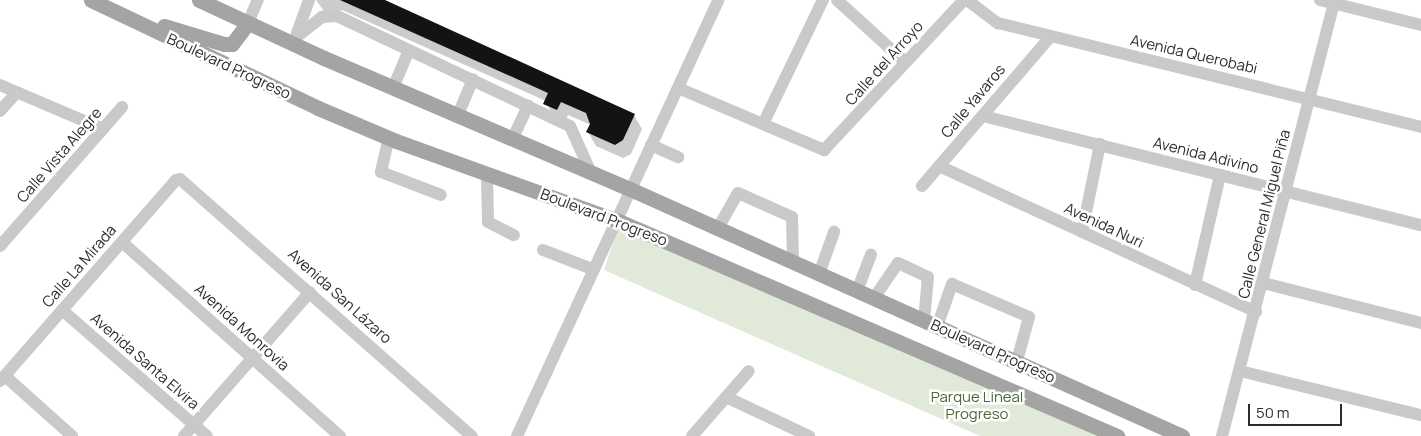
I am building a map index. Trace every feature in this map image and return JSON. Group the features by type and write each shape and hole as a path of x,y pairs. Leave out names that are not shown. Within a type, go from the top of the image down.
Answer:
{"main road":[{"name":"Boulevard Progreso","path":"199,0 248,23 294,38 393,88 457,117 630,189 1182,436"},
{"name":"Boulevard Progreso","path":"97,3 318,108 488,174 616,220 1117,436"},
{"path":"97,3 224,44 232,44 248,23"}],"street":[{"path":"248,23 258,0"},
{"path":"294,38 309,0"},
{"path":"518,436 592,269 718,0"},
{"path":"678,88 763,124 823,0"},
{"path":"837,0 905,62"},
{"name":"Calle del Arroyo","path":"763,124 818,150 829,148 905,62 966,0"},
{"name":"Avenida Querobabi","path":"966,0 998,23 1421,127"},
{"path":"1320,0 1421,25"},
{"name":"Calle General Miguel Piña","path":"1222,436 1256,312 1334,2"},
{"path":"294,38 329,15 409,50 572,127 591,173"},
{"name":"Calle Yavaros","path":"922,186 1050,37"},
{"path":"393,88 409,50"},
{"path":"457,117 473,80"},
{"path":"0,85 103,129"},
{"path":"0,111 17,92"},
{"path":"512,140 528,105"},
{"name":"Calle Vista Alegre","path":"0,246 122,107"},
{"name":"Avenida Adivino","path":"983,116 1421,225"},
{"path":"390,137 381,172 441,195"},
{"path":"1082,232 1100,144"},
{"path":"651,146 678,157"},
{"name":"Avenida Nuri","path":"940,166 1256,312"},
{"path":"488,174 488,222 514,235"},
{"path":"1194,285 1220,175"},
{"name":"Calle La Mirada","path":"2,378 176,180 185,181"},
{"name":"Avenida San Lázaro","path":"185,181 472,436"},
{"path":"718,228 738,193 792,216 793,262"},
{"path":"819,274 834,232"},
{"name":"Avenida Monrovia","path":"122,242 340,436"},
{"path":"543,250 592,269"},
{"path":"857,291 871,255"},
{"path":"874,298 898,263 928,277 931,324"},
{"path":"1263,283 1421,322"},
{"path":"931,324 952,284 1029,317 1017,361"},
{"path":"184,436 310,292"},
{"name":"Avenida Santa Elvira","path":"62,310 207,436"},
{"path":"1240,371 1421,415"},
{"path":"692,436 749,372"},
{"path":"2,378 70,435"},
{"path":"726,397 808,436"}],"green space":[{"name":"Parque Lineal Progreso","path":"618,228 1100,436 980,436 604,270"}],"building":[{"path":"340,0 385,0 635,114 623,140 615,145 586,132 590,124 586,113 561,102 557,110 543,104 548,93"}]}
